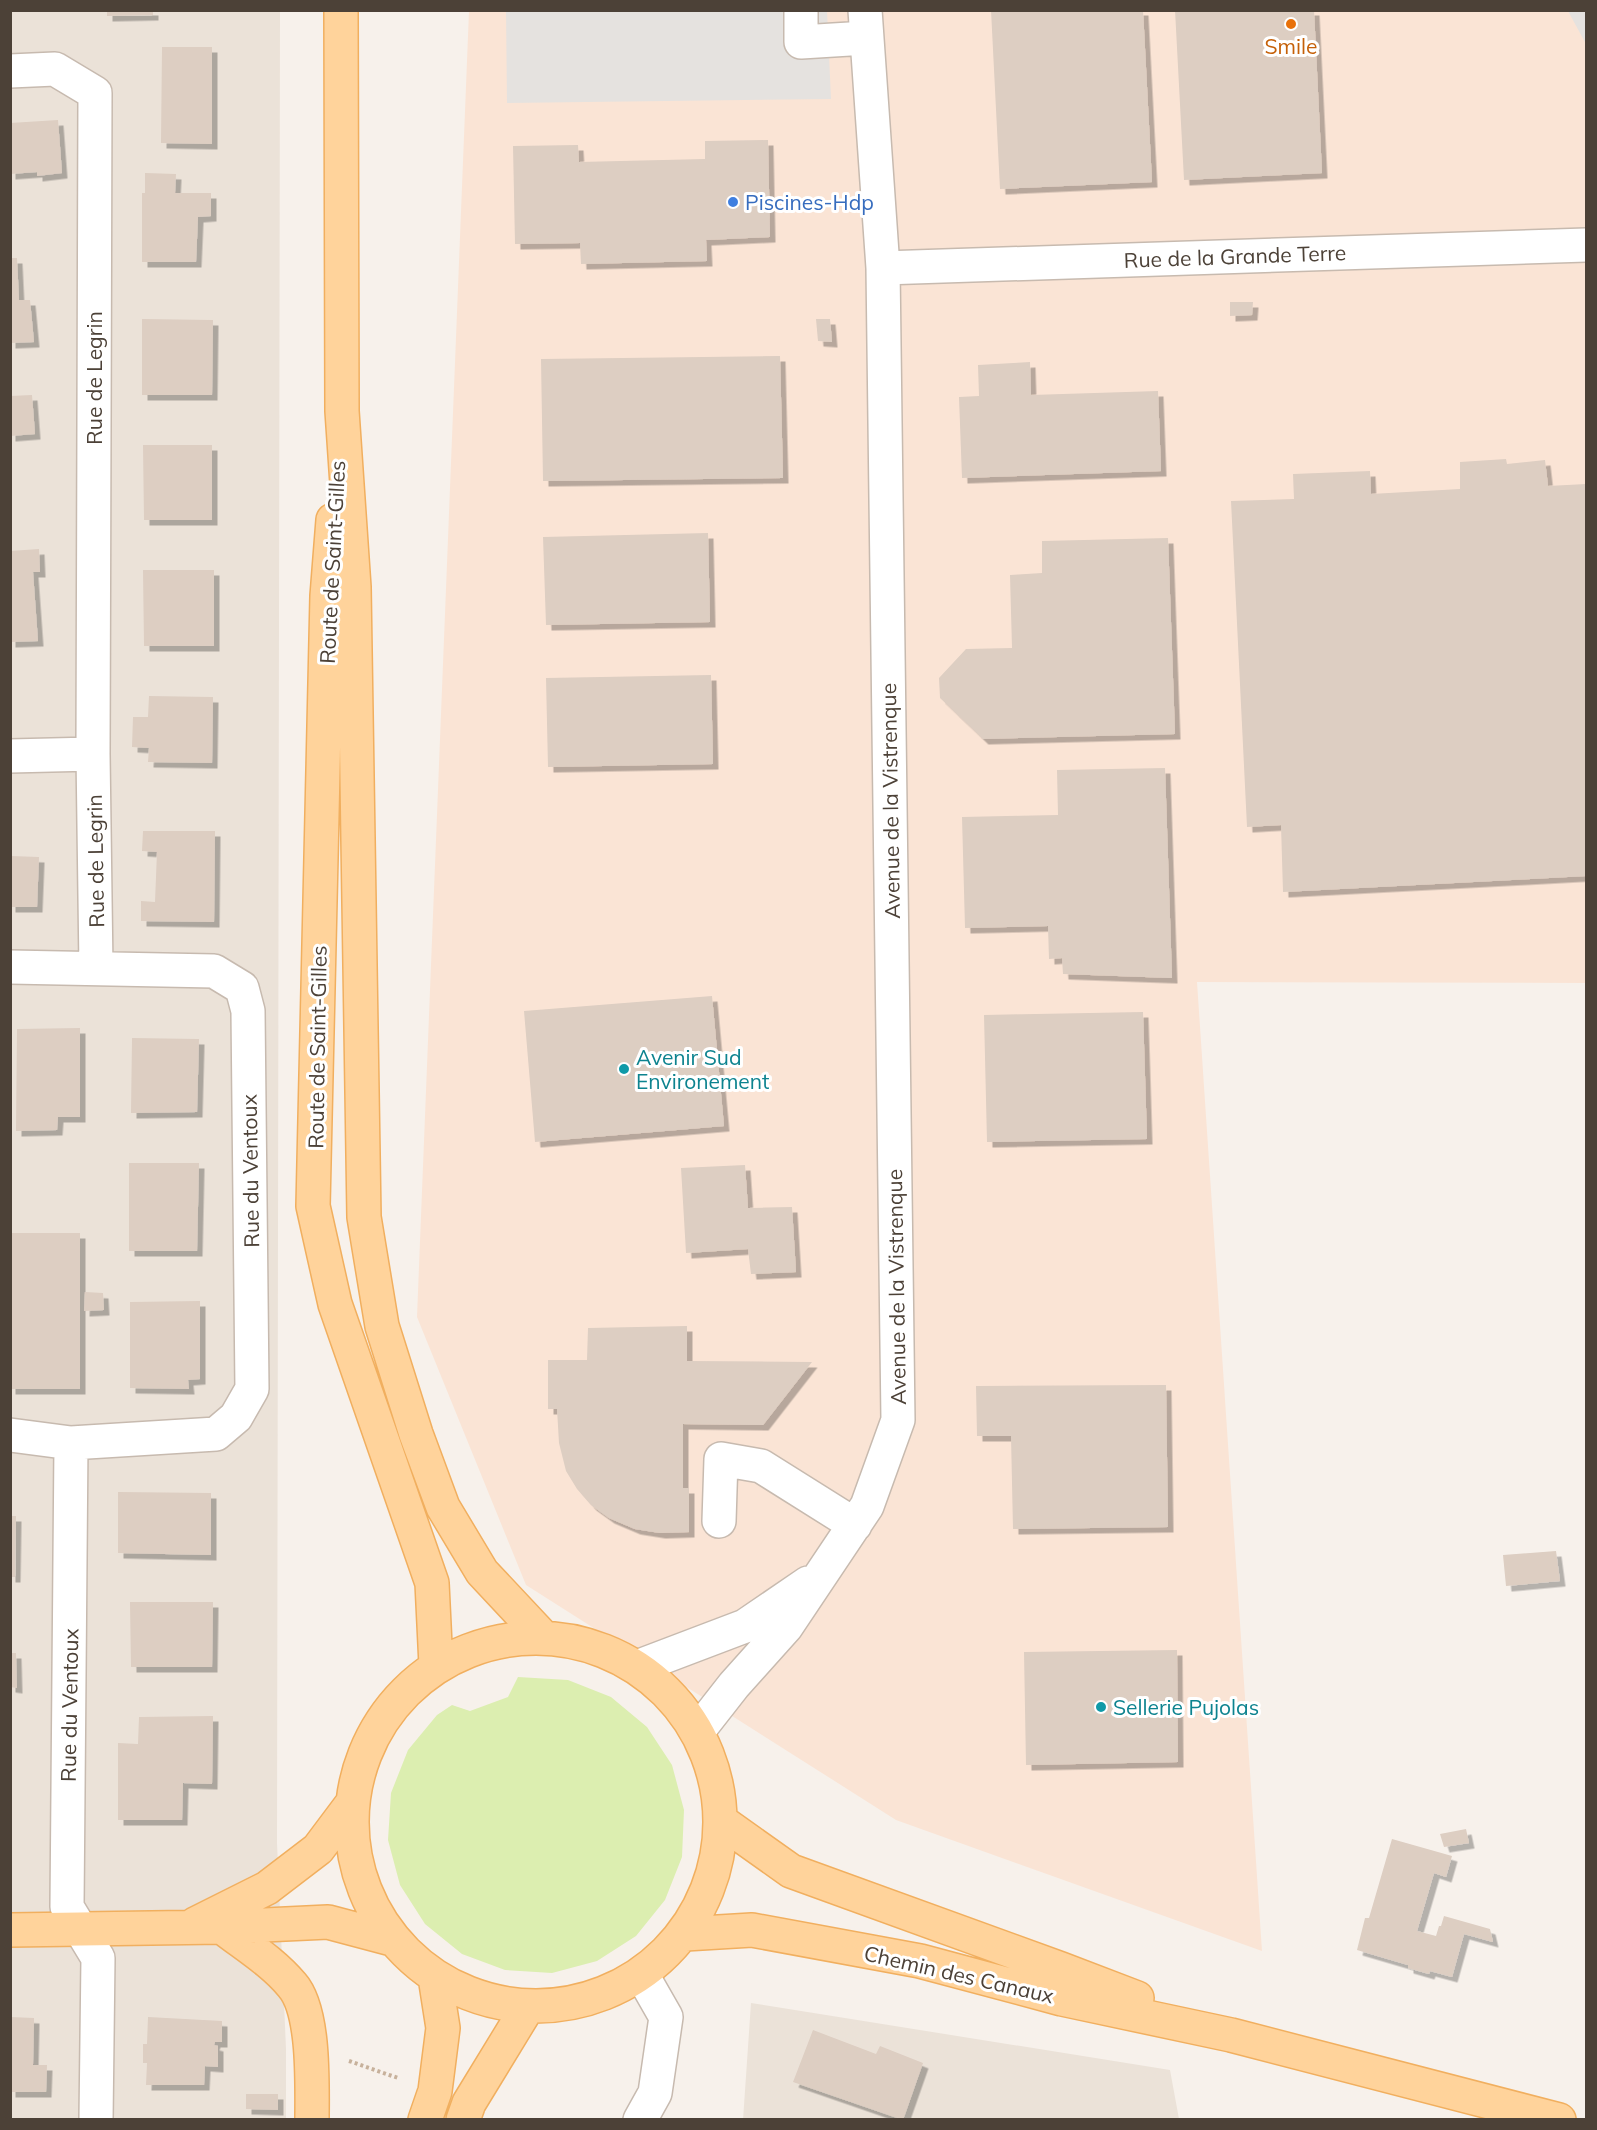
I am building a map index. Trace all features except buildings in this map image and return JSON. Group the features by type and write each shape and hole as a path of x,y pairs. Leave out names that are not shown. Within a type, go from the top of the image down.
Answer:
{"main road":[{"name":"Route de Saint-Gilles","path":"341,10 342,411 354,587 364,1217 382,1326 416,1434 443,1507 482,1572 543,1637"},
{"name":"Route de Saint-Gilles","path":"342,411 327,596 313,1206 335,1304 432,1583 436,1666"},
{"path":"543,1637 592,1646 637,1666 672,1696 698,1731 716,1775 722,1822 713,1881 685,1934 642,1975 587,2001 527,2008 479,1999 435,1977 392,1939 363,1888 352,1848 351,1805 365,1751 382,1722 394,1704 436,1666 487,1643 543,1637"},
{"path":"188,1927 267,1888 318,1849 351,1805"},
{"name":"Chemin des Canaux","path":"722,1822 790,1871 1061,1969 1231,2035"},
{"path":"10,1930 222,1927 328,1922 392,1939"},
{"path":"222,1927 273,1967 294,1987 308,2021 312,2120"},
{"name":"Chemin des Canaux","path":"685,1934 752,1930 920,1961 1062,1999 1231,2035 1559,2120"},
{"path":"425,2120 435,2091 443,2028 435,1977"},
{"path":"463,2120 469,2103 527,2008"}],"street":[{"path":"801,10 801,42 866,24"},
{"name":"Avenue de la Vistrenque","path":"698,1731 734,1685 786,1627 855,1525 867,1506 898,1420 883,268 866,24"},
{"name":"Rue de Legrin","path":"10,71 55,69 95,93 93,754 96,968"},
{"name":"Rue de la Grande Terre","path":"883,268 1587,245"},
{"path":"10,756 93,754"},
{"name":"Rue du Ventoux","path":"10,967 214,971 242,988 248,1011 252,1389 236,1417 216,1434 71,1443 10,1435"},
{"name":"Rue du Ventoux","path":"71,1443 67,1907 98,1958 96,2120"},
{"path":"719,1521 721,1459 761,1466 855,1525"},
{"name":"Avenue de la Vistrenque","path":"637,1666 745,1626 822,1574"},
{"path":"640,2120 655,2093 666,2017 642,1975"}],"path":[{"path":"348,2061 405,2080"}],"shaded area":[{"path":"11,11 280,11 277,1843 286,2049 286,2119 11,2120"},
{"path":"469,11 1586,11 1586,983 1197,982 1262,1951 896,1820 526,1585 417,1317"},
{"path":"506,11 827,11 831,99 507,103"},
{"path":"1568,11 1586,11 1586,44"},
{"path":"751,2003 1170,2070 1179,2119 743,2120"}],"green space":[{"path":"518,1677 568,1680 611,1697 647,1727 672,1765 684,1810 682,1857 665,1900 636,1936 597,1961 552,1973 505,1970 462,1954 425,1924 400,1885 388,1840 391,1793 408,1750 437,1715 452,1705 470,1711 508,1697"}],"place":[{"name":"Smile","path":"1291,24"},
{"name":"Piscines-Hdp","path":"733,202"},
{"name":"Avenir Sud Environement","path":"624,1069"},
{"name":"Sellerie Pujolas","path":"1101,1707"}]}
